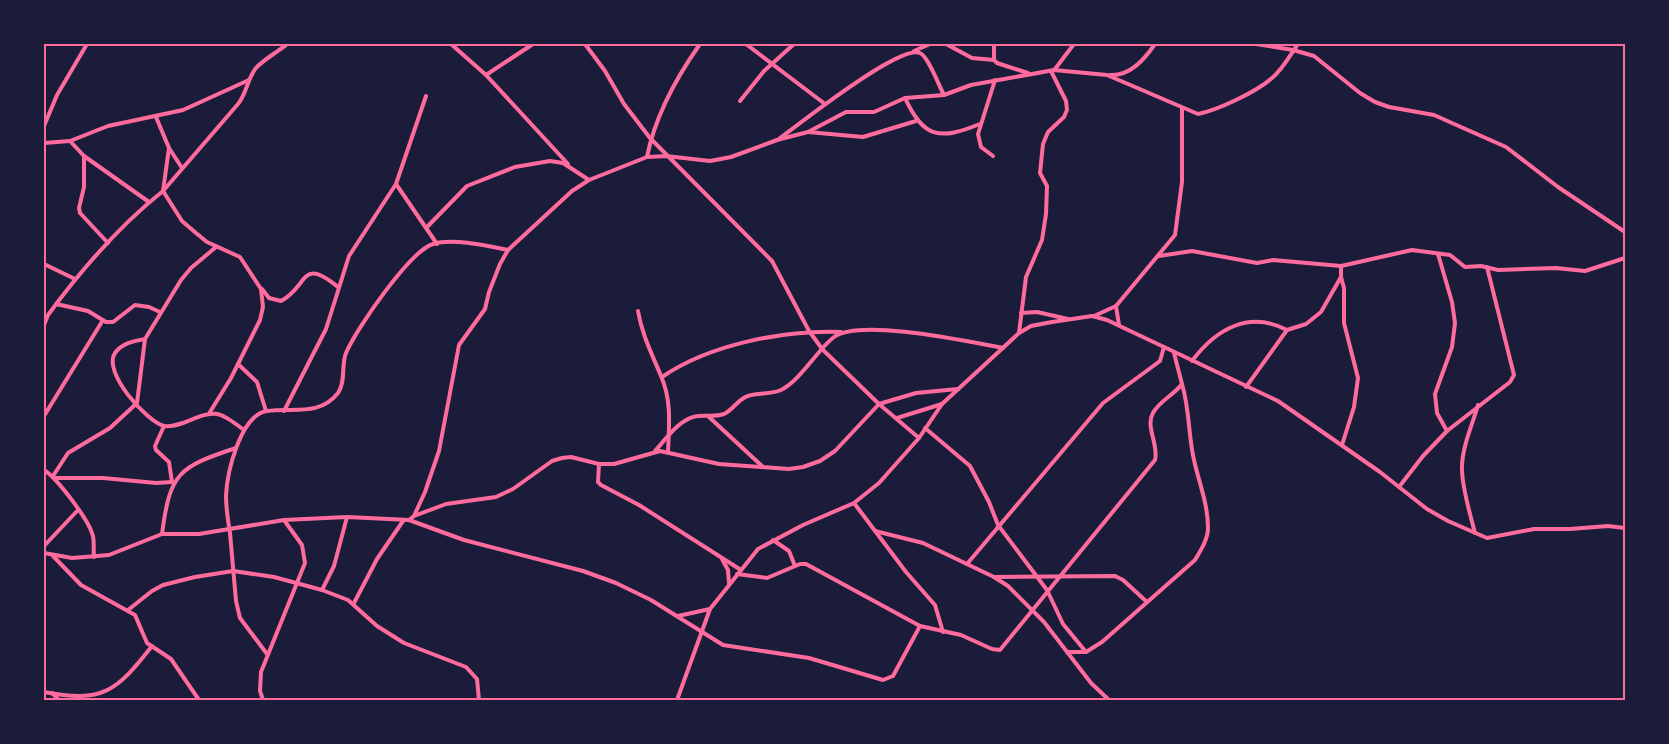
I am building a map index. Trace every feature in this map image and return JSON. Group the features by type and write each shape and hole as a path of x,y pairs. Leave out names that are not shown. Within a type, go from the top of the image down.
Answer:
{"street":[{"path":"44,126 57,95 87,44"},
{"path":"44,325 74,279 149,202 163,191 243,98 256,67 287,44"},
{"path":"451,44 486,75 569,166 589,180"},
{"path":"486,75 533,44"},
{"path":"585,44 624,104 650,138 772,261 809,331 823,350 879,404 919,438"},
{"path":"647,157 650,138 669,94 700,44"},
{"path":"746,44 825,104"},
{"path":"740,101 764,71 794,44"},
{"path":"777,140 825,104 870,74 930,44"},
{"path":"946,44 972,58 994,60 1003,66 1031,74"},
{"path":"994,44 994,60"},
{"path":"410,520 414,516 425,492 439,451 459,345 485,309 494,277 508,250 572,191 589,180 647,157 666,156 710,161 731,157 777,140 808,132 846,112 874,112 906,98 944,95 971,84 1053,70 1058,68 1074,44"},
{"path":"1053,70 1107,75 1124,74 1133,68 1155,44"},
{"path":"1256,44 1293,50 1323,61 1360,94 1375,102 1401,109 1434,114 1506,148 1558,187 1625,232"},
{"path":"1107,75 1198,114 1227,105 1271,79 1298,44"},
{"path":"914,51 921,53 927,58 933,77 944,95"},
{"path":"1019,333 1026,276 1042,240 1046,214 1048,186 1040,172 1043,144 1048,132 1064,117 1067,110 1066,101 1053,70"},
{"path":"44,143 70,141 108,126 183,110 249,80"},
{"path":"993,156 981,147 978,141 980,124 995,80"},
{"path":"284,411 326,329 338,287 355,244 396,184 426,96"},
{"path":"906,98 916,121 932,130 949,134 980,124"},
{"path":"677,700 690,671 701,632 710,609 758,549 773,540 854,503 879,483 919,438 942,404 1019,333 1031,326 1092,316 1116,306 1136,280 1159,256 1175,235 1177,225 1182,182 1182,108"},
{"path":"156,117 170,148 182,168"},
{"path":"808,132 863,137 916,121"},
{"path":"70,141 84,156 149,202"},
{"path":"170,148 163,191 182,221 216,246 240,257 269,298 281,301 287,298 307,275 312,273 322,274 338,287"},
{"path":"84,156 84,187 78,208 83,217 108,243"},
{"path":"427,227 467,186 489,176 535,163 550,161 569,166"},
{"path":"396,184 437,244"},
{"path":"267,654 240,618 236,602 226,494 236,448 244,430 252,421 266,411 302,411 314,408 333,398 342,386 346,355 363,324 416,254 437,244 468,244 508,250"},
{"path":"54,477 68,453 110,428 137,403 145,339 160,312 191,268 216,246"},
{"path":"1159,256 1192,252 1257,263 1273,260 1341,266 1412,250 1455,256 1465,266 1487,267 1498,270 1556,268 1585,271 1625,258"},
{"path":"1438,254 1452,302 1455,323 1452,347 1435,394 1437,413 1447,431"},
{"path":"44,264 74,279"},
{"path":"1341,266 1344,288 1344,322 1358,378 1354,406 1342,445"},
{"path":"1399,487 1447,431 1478,405 1505,386 1514,375 1487,267"},
{"path":"1246,387 1287,330 1314,320 1327,304 1342,277"},
{"path":"145,339 125,344 114,355 111,363 117,381 152,419 164,426 178,425 210,412 238,364 260,320 263,306 261,289"},
{"path":"56,304 88,311 103,320 113,322 130,309 141,305 160,312"},
{"path":"1116,306 1119,325"},
{"path":"638,311 641,328 662,377 670,410 668,452"},
{"path":"1021,313 1037,312 1070,320"},
{"path":"1092,316 1119,325 1174,353 1278,401 1342,445 1427,508 1488,538 1534,529 1608,526 1625,528"},
{"path":"44,416 103,320"},
{"path":"1192,361 1209,340 1240,324 1270,322 1287,330"},
{"path":"662,377 699,356 721,349 809,331 902,332 1003,348"},
{"path":"655,452 683,422 693,416 709,417 725,414 749,395 773,394 783,390 836,336 844,332"},
{"path":"967,564 1103,403 1160,361 1164,347"},
{"path":"1067,652 1086,652 1127,622 1195,560 1203,547 1208,530 1202,489 1194,460 1188,406 1174,353"},
{"path":"238,364 257,382 266,411"},
{"path":"737,574 768,578 800,564 812,566 920,626 961,635 996,651 1004,646 1047,590 1154,460 1156,449 1151,422 1152,414 1182,384"},
{"path":"414,516 446,504 496,497 513,489 552,461 571,456 599,464 614,464 655,452 668,452 719,464 789,469 803,467 820,461 835,451 879,404 916,393 959,389"},
{"path":"897,418 942,404"},
{"path":"1476,533 1466,496 1462,470 1464,455 1478,405"},
{"path":"210,412 226,417 244,430"},
{"path":"709,417 762,466"},
{"path":"162,534 165,507 172,483 169,462 156,450 155,446 164,426"},
{"path":"925,428 970,466 986,494 998,525 1047,590 1063,624 1086,652"},
{"path":"54,477 172,483 181,473 202,461 236,448"},
{"path":"599,464 598,482 602,485 640,505 741,570"},
{"path":"44,470 54,477 93,534 94,556"},
{"path":"854,503 935,605 943,632"},
{"path":"44,546 78,510"},
{"path":"322,590 334,566 347,517"},
{"path":"44,553 53,556 94,556 125,550 162,534 199,534 284,520 347,517 410,520 464,540 583,571 616,583 678,616 723,645 734,648 779,652 883,680 889,679 898,671 920,626"},
{"path":"264,700 260,691 259,681 267,654 305,562 302,545 284,520"},
{"path":"354,603 377,559 403,521"},
{"path":"875,531 923,543 994,577 1008,586 1032,610 1091,684 1105,694 1109,700"},
{"path":"773,540 789,551 794,566"},
{"path":"53,556 82,585 135,615 144,638 175,664 200,700"},
{"path":"722,559 728,570 730,584"},
{"path":"128,610 152,591 163,585 233,570 262,574 322,590 354,603 377,626 404,643 452,660 473,672 477,679 479,700"},
{"path":"994,577 1119,577 1147,602"},
{"path":"678,616 710,609"},
{"path":"44,692 75,696 101,694 117,686 152,646"},
{"path":"52,693 59,700"}]}
